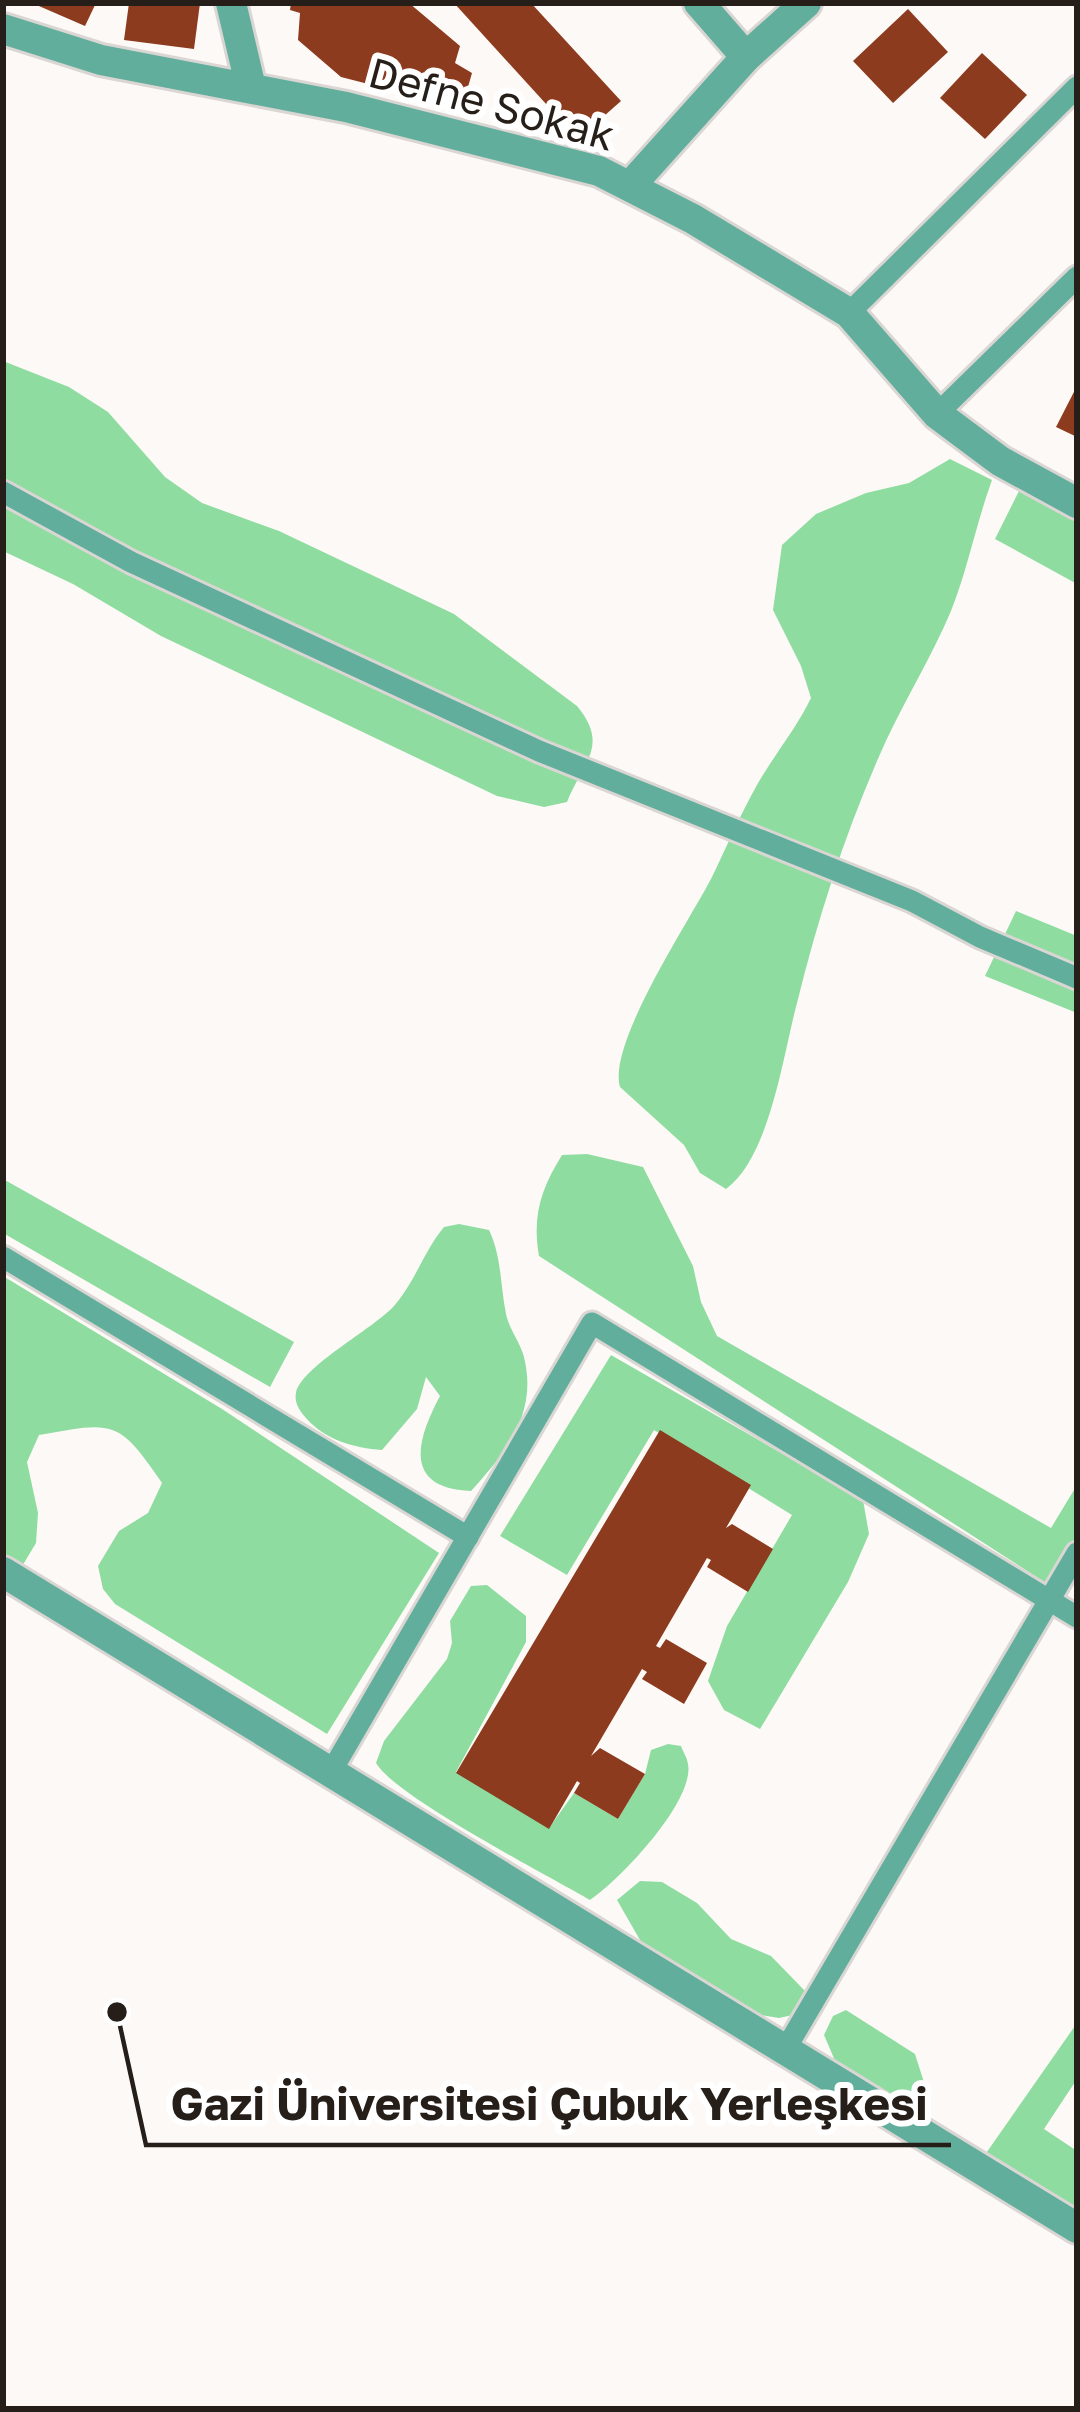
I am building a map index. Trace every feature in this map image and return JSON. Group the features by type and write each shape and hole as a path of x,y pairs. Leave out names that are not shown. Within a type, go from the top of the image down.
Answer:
{"street":[{"path":"231,3 251,88"},
{"path":"699,3 746,57"},
{"path":"631,185 746,57 806,3"},
{"name":"Defne Sokak","path":"3,28 101,60 251,88 563,159 631,185 849,314 937,414 1000,461 1077,503"},
{"path":"3,1572 1077,2228"}],"lane":[{"path":"849,314 1077,87"},
{"path":"937,414 1077,277"},
{"path":"3,492 131,562 539,751 912,902 1077,978"},
{"path":"3,1257 468,1537"},
{"path":"331,1772 592,1322 1077,1617"},
{"path":"785,2050 1077,1553"}],"green space":[{"path":"3,361 69,387 108,412 165,477 202,503 279,531 454,614 577,706 587,720 593,743 567,802 544,807 497,796 161,636 73,584 3,551"},
{"path":"950,459 992,480 962,579 944,628 858,807 815,937 764,1130 754,1154 726,1189 700,1173 684,1145 620,1087 619,1067 626,1042 751,796 811,698 773,610 782,545 816,514 866,493 909,483"},
{"path":"1020,489 1077,520 1077,584 995,539"},
{"path":"1016,911 1077,936 1077,1013 985,976"},
{"path":"587,1154 643,1167 693,1266 701,1302 717,1336 1051,1528 1077,1485 1077,1552 1055,1589 539,1256 538,1215 549,1180 562,1155"},
{"path":"3,1179 294,1342 270,1387 3,1233"},
{"path":"459,1224 489,1230 499,1261 506,1314 522,1351 527,1378 527,1396 516,1431 471,1491 449,1488 425,1471 421,1445 440,1396 426,1377 417,1409 382,1450 351,1445 322,1432 302,1413 296,1397 310,1372 394,1306 444,1227"},
{"path":"3,1276 222,1409 439,1553 327,1734 115,1604 103,1589 98,1566 119,1531 148,1513 162,1483 135,1446 112,1430 83,1428 39,1435 27,1462 38,1513 36,1543 6,1593 3,1591"},
{"path":"611,1355 863,1500 869,1534 848,1582 760,1729 724,1710 708,1681 727,1626 792,1515 654,1430 567,1575 500,1536"},
{"path":"487,1585 526,1616 526,1642 456,1772 549,1828 574,1793 618,1819 645,1774 651,1750 668,1744 681,1746 687,1759 687,1780 668,1818 619,1876 590,1900 441,1815 376,1763 384,1741 447,1659 452,1643 450,1621 471,1586"},
{"path":"640,1881 662,1882 697,1903 731,1939 771,1956 805,1991 802,2013 779,2018 755,2014 644,1947 617,1900"},
{"path":"846,2010 915,2054 928,2095 925,2106 910,2114 839,2070 824,2035 833,2016"},
{"path":"1077,2023 1077,2079 1044,2129 1077,2151 1077,2216 982,2159"}],"building":[{"path":"32,3 96,3 85,26"},
{"path":"129,3 200,3 194,49 124,40"},
{"path":"291,3 409,3 460,46 455,63 472,73 462,108 341,77 298,40 300,13 290,10"},
{"path":"454,3 531,3 621,101 578,139"},
{"path":"908,9 948,52 893,103 853,61"},
{"path":"982,53 1027,95 985,139 940,98"},
{"path":"1077,386 1077,437 1056,427"},
{"path":"660,1430 751,1485 726,1528 732,1524 773,1549 748,1592 707,1567 711,1560 707,1558 656,1646 660,1648 666,1639 707,1663 684,1704 642,1679 647,1672 642,1669 591,1756 600,1748 645,1774 618,1819 574,1793 577,1781 549,1829 456,1773"}],"place":[{"name":"Gazi Üniversitesi Çubuk Yerleşkesi","path":"117,2012"}]}
